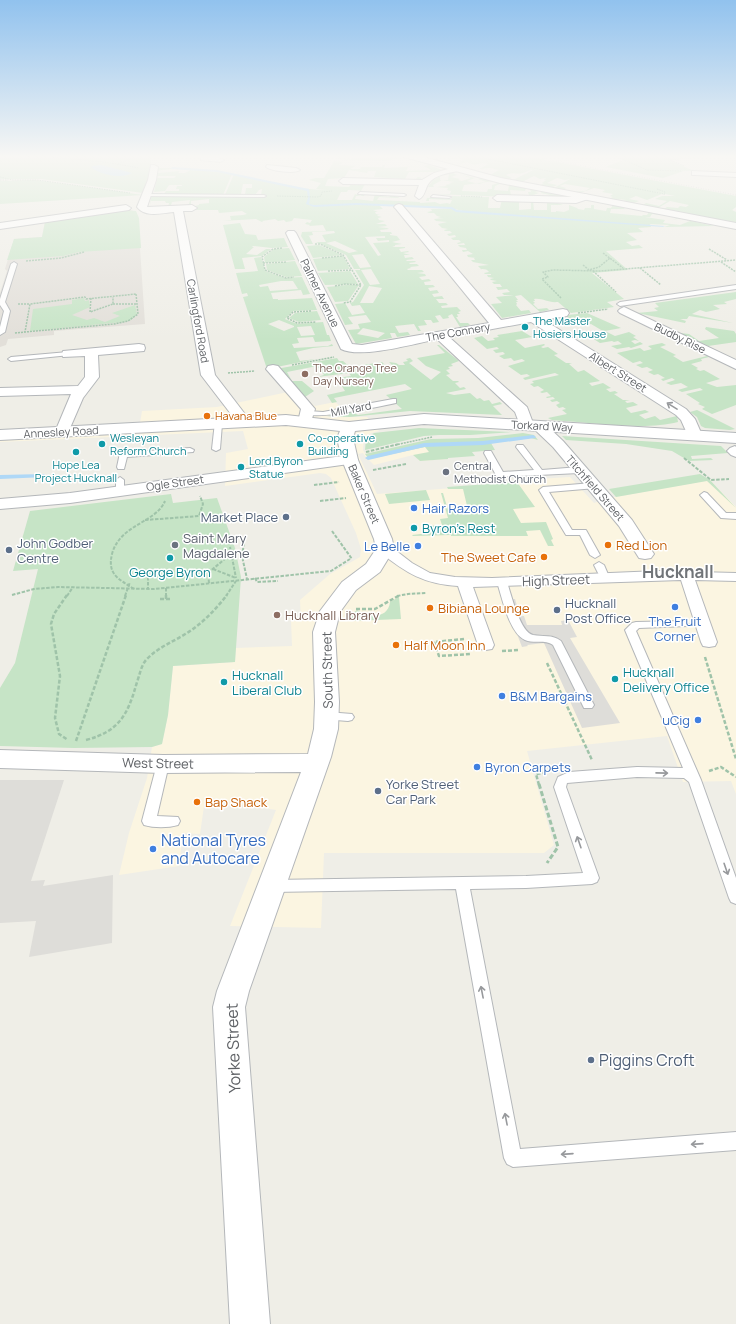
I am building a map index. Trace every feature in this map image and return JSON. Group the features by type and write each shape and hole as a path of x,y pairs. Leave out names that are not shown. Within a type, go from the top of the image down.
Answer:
{"street":[{"path":"0,226 65,217"},
{"name":"Carlingford Road","path":"179,217 208,376 241,418 242,422"},
{"path":"407,217 498,324"},
{"path":"688,217 736,226"},
{"name":"Palmer Avenue","path":"291,233 346,347 353,349"},
{"name":"Budby Rise","path":"622,308 736,365"},
{"name":"The Connery","path":"353,349 362,349 563,313"},
{"name":"Albert Street","path":"532,318 681,412 688,419 694,435"},
{"name":"Titchfield Street","path":"439,335 522,410 526,420 579,470 626,524 645,554"},
{"path":"68,354 139,348"},
{"path":"710,353 730,348"},
{"path":"62,432 81,390 92,377 91,352"},
{"path":"273,369 306,407 306,417"},
{"path":"0,391 81,390"},
{"path":"242,422 286,420 306,417 349,427"},
{"name":"Torkard Way","path":"349,427 395,420 424,419 694,435 736,447"},
{"name":"Annesley Road","path":"0,435 242,422"},
{"name":"Baker Street","path":"349,427 345,438 351,467 383,539 385,549"},
{"name":"Ogle Street","path":"0,504 70,498 120,485 351,467"},
{"name":"South Street","path":"316,763 326,729 338,717 324,632 330,610 349,586 372,568 385,549"},
{"name":"High Street","path":"385,549 410,568 432,578 464,582 687,576 736,577"},
{"path":"687,576 709,642"},
{"path":"464,582 482,645"},
{"name":"West Street","path":"0,758 163,764 316,763"},
{"name":"Yorke Street","path":"250,1324 229,1007 233,991 316,763"}],"lane":[{"path":"0,333 7,310 2,302 14,264"},
{"path":"622,308 674,296 736,287"},
{"path":"11,359 68,354"},
{"name":"Mill Yard","path":"306,417 394,401"},
{"path":"216,448 218,424"},
{"path":"520,447 540,473"},
{"path":"121,467 123,455 190,450"},
{"path":"488,453 500,475 579,470"},
{"path":"593,486 543,490 569,533 583,532 595,555"},
{"path":"704,495 724,516 736,516"},
{"path":"600,565 605,579"},
{"path":"502,582 518,628 525,636 530,638 550,639 557,643 588,705"},
{"path":"684,624 636,625 630,630 693,776 736,898"},
{"path":"163,764 150,821 173,821"},
{"path":"271,886 526,882 592,878 560,787 562,780 569,777 637,772 684,773 693,776"},
{"path":"462,883 513,1158 736,1141"}],"path":[{"path":"314,244 320,244 343,255 361,285"},
{"path":"285,248 273,249 262,257 265,270 286,278 298,277"},
{"path":"709,249 727,260"},
{"path":"26,261 61,258 84,252"},
{"path":"603,253 624,269"},
{"path":"319,258 343,255"},
{"path":"589,270 599,267 610,258"},
{"path":"548,286 542,280 548,277 543,272 553,270 600,271 681,266 736,260"},
{"path":"263,263 289,261"},
{"path":"721,262 736,272"},
{"path":"583,266 589,270"},
{"path":"639,268 674,296"},
{"path":"323,272 352,270"},
{"path":"334,286 345,284 361,285"},
{"path":"338,303 350,302 361,285"},
{"path":"13,333 25,332 124,323 131,320 138,314 136,294 86,299 85,297 30,304 25,332"},
{"path":"113,296 113,304"},
{"path":"91,298 90,312 113,304 137,304"},
{"path":"563,313 571,314 620,307 622,308"},
{"path":"313,311 293,312 287,318 297,323 318,322"},
{"path":"314,486 351,467 436,436"},
{"path":"684,458 711,480 729,479"},
{"path":"351,467 406,464"},
{"path":"320,501 349,498"},
{"path":"145,520 199,516 203,504 202,500"},
{"path":"134,589 129,584 118,579 112,573 110,562 114,547 126,532 162,508 165,503"},
{"path":"332,531 337,535 345,553 352,559 372,568"},
{"path":"244,543 242,556 247,579"},
{"path":"73,587 54,614 51,624 60,676 55,718 59,734 66,740 101,737 121,721 130,706 144,662 151,653 189,632 203,621 230,593 236,579 230,547"},
{"path":"209,583 208,573 232,553"},
{"path":"12,595 34,589 73,587 128,589 166,588 236,579 332,571 352,559"},
{"path":"213,569 236,579"},
{"path":"148,572 148,589"},
{"path":"255,578 257,582 278,581"},
{"path":"330,610 353,611 356,609 368,611 377,609 399,595 426,594 432,578"},
{"path":"76,740 129,584"},
{"path":"166,588 166,599"},
{"path":"160,599 171,598"},
{"path":"434,642 482,645 439,656 434,642"},
{"path":"709,642 704,658 736,759"},
{"path":"587,765 595,764"},
{"path":"693,776 721,767 736,776"},
{"path":"543,869 558,848 536,774 551,771"}],"shaded area":[{"path":"80,217 137,217 145,324 54,331 54,335 8,339 6,345 0,347 0,293 7,271 5,269 14,239 42,237 45,222"},
{"path":"297,390 315,406 335,402 345,411 326,417 367,417 379,431 371,433 364,438 363,450 369,460 363,453 358,454 377,494 518,483 521,480 570,477 594,503 609,498 710,480 736,507 736,794 731,781 683,782 667,736 527,751 554,845 544,853 324,853 321,928 230,926 276,810 205,799 200,834 183,833 179,866 119,875 129,833 147,778 152,747 162,744 168,715 173,666 235,662 236,648 292,646 291,620 301,620 300,600 330,574 360,557 361,549 356,533 331,478 326,474 320,473 225,486 226,453 248,449 243,431 0,442 0,430 140,423 142,411 217,407"},
{"path":"425,447 443,447 448,459 420,461 413,455 374,465 369,460"},
{"path":"515,599 520,616 524,616 527,625 562,625 561,621 568,620 577,637 570,638 620,723 582,728 544,643 522,647 504,600"},
{"path":"0,780 64,780 31,881 45,880 43,886 113,875 112,943 29,957 36,921 0,923"}],"green space":[{"path":"80,217 138,217 141,248 79,252 63,256 7,260 14,239 42,237 45,222"},
{"path":"230,217 382,217 378,218 379,220 385,221 376,224 385,224 387,226 378,227 389,229 380,230 381,232 391,232 392,234 390,235 397,236 400,240 392,242 402,244 392,247 405,247 399,249 401,252 409,252 403,253 410,255 404,255 405,258 412,257 414,259 406,260 415,261 416,262 409,263 417,264 419,266 410,267 411,268 407,269 422,270 424,272 417,273 425,274 426,276 419,277 422,280 429,279 431,281 424,282 425,285 433,285 435,287 428,288 430,291 437,290 439,293 432,294 434,297 442,296 444,299 436,299 439,303 446,303 448,305 441,306 442,308 457,307 461,311 458,312 460,314 457,314 458,317 456,317 460,323 468,323 470,325 460,327 452,314 448,316 449,318 443,319 440,315 435,316 439,322 433,323 431,320 424,320 427,325 418,326 421,331 418,331 414,324 395,326 399,333 408,332 410,335 397,337 395,333 390,333 392,338 356,344 348,330 360,329 358,324 371,322 366,315 348,317 353,324 345,325 335,304 345,303 352,315 365,313 360,305 352,306 350,303 353,302 364,285 355,270 360,269 354,269 346,255 316,242 326,242 322,235 335,233 334,231 312,232 313,235 307,236 309,236 313,244 306,244 301,236 302,232 326,231 323,225 309,226 310,225 305,224 307,222 310,223 312,220 294,218 292,221 286,222 284,220 278,221 275,219 262,221 263,222 256,219 222,221 231,220","holes":["385,236 385,238 376,238 378,241 389,240 389,242 373,243 381,255 378,256 365,237","335,241 358,251 349,253 326,243","363,254 371,267 360,268 352,255","371,269 380,284 370,285 361,270","369,286 382,288 373,303 360,303","363,328 385,333 378,338 357,334"]},
{"path":"645,217 665,220 663,223 680,225 690,221 687,220 714,226 664,227 670,225 650,224 651,227 638,228 643,232 627,233 637,240 626,242 632,246 639,245 643,248 606,251 628,270 592,273 624,299 607,302 614,307 571,313 558,302 534,299 535,301 533,301 535,303 533,304 538,309 547,308 549,310 540,312 521,295 515,296 518,300 516,300 518,302 516,302 516,305 521,311 529,310 531,313 502,318 491,304 502,303 496,297 514,295 504,295 502,293 510,292 507,289 498,290 496,287 502,287 500,284 494,284 492,282 497,281 490,279 494,278 488,277 487,275 491,274 484,273 489,272 488,271 483,269 476,270 481,269 478,266 489,265 473,262 471,260 475,260 474,258 476,258 468,257 467,255 473,254 468,251 463,252 462,250 467,250 466,248 458,245 465,245 464,243 458,244 457,243 461,242 459,240 453,240 451,238 456,237 455,235 449,236 447,234 452,233 450,231 445,231 444,230 448,229 442,228 438,224 447,222 436,221 434,219 444,218 437,218 650,217"},
{"path":"701,217 736,217 736,224"},
{"path":"240,223 245,234 256,235 258,240 284,238 288,247 272,248 253,246 252,247 254,247 246,254 257,255 266,249 271,249 262,256 242,258 245,269 235,269 223,225"},
{"path":"319,245 342,255 313,258 307,246"},
{"path":"289,248 295,260 265,263 264,257 274,249"},
{"path":"343,256 350,269 318,271 313,259"},
{"path":"261,257 265,271 285,278 302,277 310,294 303,295 301,290 271,293 273,299 278,300 312,298 317,310 293,311 285,319 297,324 323,322 327,335 329,335 331,341 315,342 313,337 297,338 299,343 292,344 294,348 328,346 332,344 333,346 313,348 296,352 300,361 316,359 267,369 243,297 248,296 247,293 242,294 236,273 258,271 254,258","holes":["281,281 293,281 298,289 270,291 268,286 260,287 259,285","279,320 294,327 284,331 268,324","311,326 315,335 301,336 297,327"]},
{"path":"295,261 302,276 286,277 267,270 266,264"},
{"path":"350,271 358,284 325,285 318,273"},
{"path":"359,285 348,301 335,302 327,287"},
{"path":"736,292 736,299 724,302 727,304 713,305 720,309 706,312 700,310 692,314 733,323 689,316 687,319 680,319 686,321 685,323 637,313 658,311 654,308 659,307 655,303"},
{"path":"84,298 85,301 89,300 90,307 72,315 87,320 94,318 105,322 120,316 112,313 135,305 137,314 131,320 123,322 30,331 33,309 72,304 72,300"},
{"path":"317,311 321,320 299,322 289,318 295,313"},
{"path":"587,313 621,328 605,331 615,336 629,332 636,336 633,337 639,341 631,341 635,344 640,342 643,344 631,348 617,349 611,346 622,344 618,341 600,343 592,338 608,334 591,324 581,326 567,317 567,315"},
{"path":"706,327 734,331 736,334 736,342 708,346 680,333 689,334 699,341 719,338 705,329"},
{"path":"522,331 532,337 515,340 525,348 544,344 545,345 541,347 548,347 558,354 554,355 566,363 572,363 569,364 578,372 584,370 600,381 589,383 592,386 603,383 611,388 606,389 610,392 615,391 618,393 614,394 623,400 630,400 625,401 627,403 633,402 638,405 626,408 631,413 645,410 649,412 639,415 645,419 655,416 660,420 677,416 678,422 664,425 633,426 552,420 548,418 567,414 562,410 566,409 563,407 559,408 556,405 560,403 557,401 552,402 550,400 555,399 553,397 546,397 551,396 547,392 542,393 540,392 544,390 538,386 534,387 530,384 534,383 532,381 559,375 555,373 525,380 523,378 530,376 527,374 521,375 508,366 525,361 522,359 514,361 511,358 504,359 499,356 505,354 503,352 496,353 493,350 499,349 497,347 487,349 474,338 482,336 488,341 495,340 493,338 499,337 497,335"},
{"path":"662,343 666,345 660,347 676,355 673,356 683,362 707,356 709,357 691,364 698,368 696,369 700,371 704,370 720,379 706,383 717,387 736,385 736,405 712,414 702,409 705,407 698,404 700,403 686,394 703,390 700,388 682,392 678,390 688,387 681,383 671,385 666,383 675,380 672,378 663,381 661,379 665,378 658,374 654,375 648,372 653,370 636,365 643,363 640,361 633,363 617,353 640,348 644,351 652,349 648,346"},
{"path":"437,345 459,361 451,364 453,366 448,367 450,369 446,370 450,374 446,375 453,381 458,381 459,382 455,383 460,388 464,387 466,389 446,393 454,395 470,393 477,399 480,398 484,401 489,400 492,404 500,402 502,404 493,406 502,415 410,411 350,417 327,416 350,411 358,415 402,409 386,395 412,389 405,384 334,398 337,402 332,403 327,395 345,391 337,378 351,376 349,373 317,377 324,375 317,366 287,372 292,381 302,381 314,391 301,398 276,369 337,358 339,361 343,361 350,367 382,362 389,369 394,367 389,362 405,365 403,362 408,361 406,359 410,358 413,361 409,363 431,380 441,372 426,366 417,358 445,353"},
{"path":"697,410 735,429 705,428 701,426 697,417 690,412"},
{"path":"419,428 512,432 424,436 365,450 366,438 374,433"},
{"path":"523,433 534,435 538,440 531,438 491,443 495,450 472,452 475,456 448,459 420,461 413,455 429,452 425,447 369,459 365,454 431,439 478,438"},
{"path":"562,436 721,446 728,453 691,456 692,459 711,458 713,460 689,461 672,451 626,444 566,440"},
{"path":"700,474 710,480 736,508 707,481 616,497 609,489"},
{"path":"517,482 535,507 513,509 521,523 546,522 553,539 551,540 554,546 548,546 540,530 526,531 528,536 412,535 429,533 426,526 442,525 440,519 448,518 441,493 443,493 448,510 468,510 463,489 448,489 447,487"},
{"path":"426,490 430,500 389,504 385,494"},
{"path":"171,494 173,503 217,498 235,548 241,577 235,662 173,666 168,715 162,744 152,747 74,748 0,746 0,688 15,663 38,569 13,571 30,511"},
{"path":"399,597 401,619 351,621 353,613 357,610 367,615 377,615 386,612 390,602"}],"waterway":[{"path":"536,217 663,226"},
{"path":"368,458 424,445 483,443 533,437"},
{"path":"0,477 44,476"}],"place":[{"name":"The Master Hosiers House","path":"525,327"},
{"name":"The Orange Tree Day Nursery","path":"305,374"},
{"name":"Havana Blue","path":"207,416"},
{"name":"Wesleyan Reform Church","path":"102,444"},
{"name":"Co-operative Building","path":"300,444"},
{"name":"Hope Lea Project Hucknall","path":"76,452"},
{"name":"Lord Byron Statue","path":"241,467"},
{"name":"Central Methodist Church","path":"446,472"},
{"name":"Hair Razors","path":"414,508"},
{"name":"Market Place","path":"286,517"},
{"name":"Byron's Rest","path":"414,528"},
{"name":"Saint Mary Magdalene","path":"175,545"},
{"name":"Red Lion","path":"608,545"},
{"name":"Le Belle","path":"418,546"},
{"name":"John Godber Centre","path":"9,550"},
{"name":"The Sweet Cafe","path":"544,557"},
{"name":"George Byron","path":"170,558"},
{"name":"The Fruit Corner","path":"675,607"},
{"name":"Bibiana Lounge","path":"430,608"},
{"name":"Hucknall Post Office","path":"557,610"},
{"name":"Hucknall Library","path":"277,615"},
{"name":"Half Moon Inn","path":"396,645"},
{"name":"Hucknall Delivery Office","path":"615,679"},
{"name":"Hucknall Liberal Club","path":"224,682"},
{"name":"B&M Bargains","path":"502,696"},
{"name":"uCig","path":"698,720"},
{"name":"Byron Carpets","path":"477,767"},
{"name":"Yorke Street Car Park","path":"378,791"},
{"name":"Bap Shack","path":"197,802"},
{"name":"National Tyres and Autocare","path":"153,849"},
{"name":"Piggins Croft","path":"591,1060"}],"district":[{"name":"Hucknall","path":"678,572"}]}
